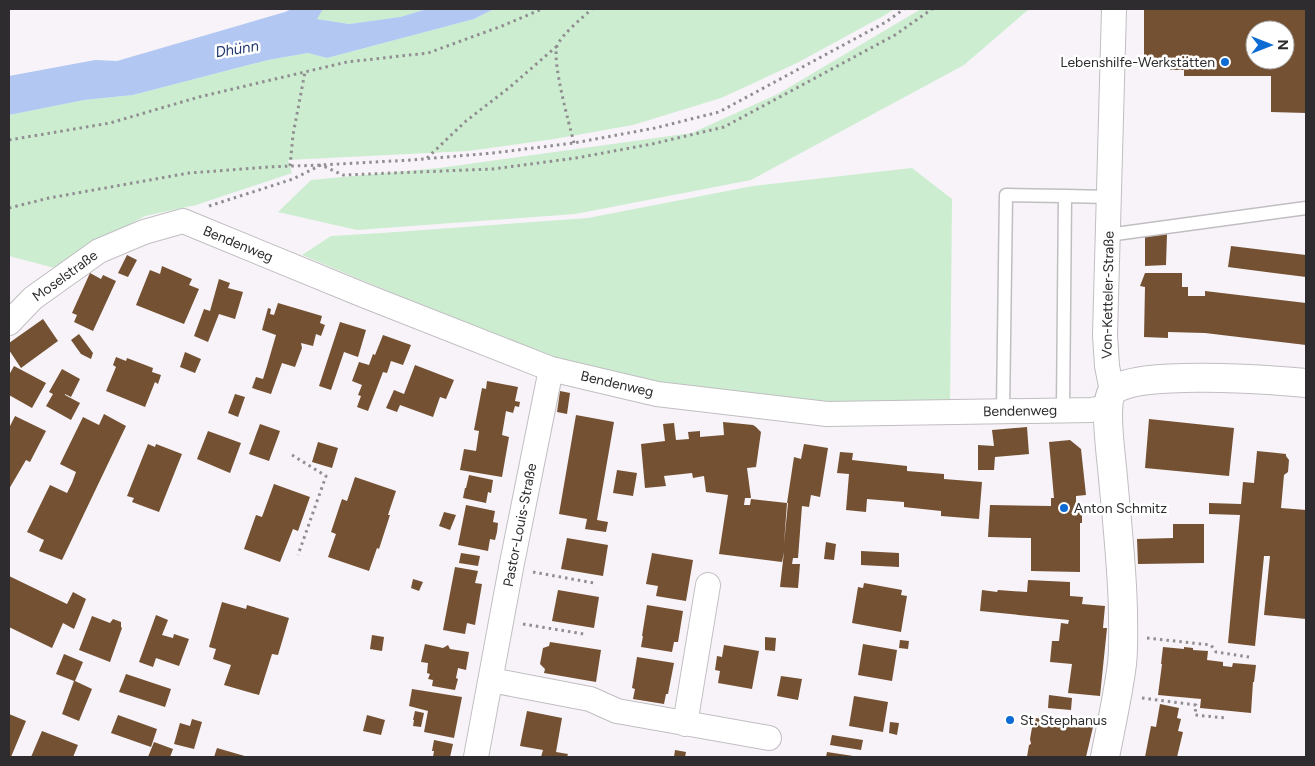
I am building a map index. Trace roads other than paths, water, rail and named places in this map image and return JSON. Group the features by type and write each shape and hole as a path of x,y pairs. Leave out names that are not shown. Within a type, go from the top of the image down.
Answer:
{"street":[{"name":"Von-Ketteler-Straße","path":"1105,757 1122,663 1123,636 1122,583 1105,335 1114,9"},
{"name":"Bendenweg","path":"155,229 183,221 551,369 657,394 826,414 1091,410 1110,399"},
{"name":"Moselstraße","path":"9,323 33,298 98,250 155,229"},
{"name":"Pastor-Louis-Straße","path":"476,757 511,568 551,369"},
{"path":"1110,399 1124,384 1158,379 1217,377 1306,383"},
{"path":"685,724 708,585"},
{"path":"491,680 590,699 617,711 769,738"}],"lane":[{"path":"1003,411 1006,195 1109,197"},
{"path":"1062,410 1065,196"},
{"path":"1108,235 1306,208"}],"water":[{"name":"Dhünn","path":"292,9 323,9 317,19 349,24 400,17 427,9 494,9 474,19 327,58 308,53 268,60 133,95 84,100 9,115 9,76 95,60 117,61"}],"place":[{"name":"Lebenshilfe-Werkstätten","path":"1225,62"},
{"name":"Anton Schmitz","path":"1064,508"},
{"name":"St. Stephanus","path":"1010,720"}]}
